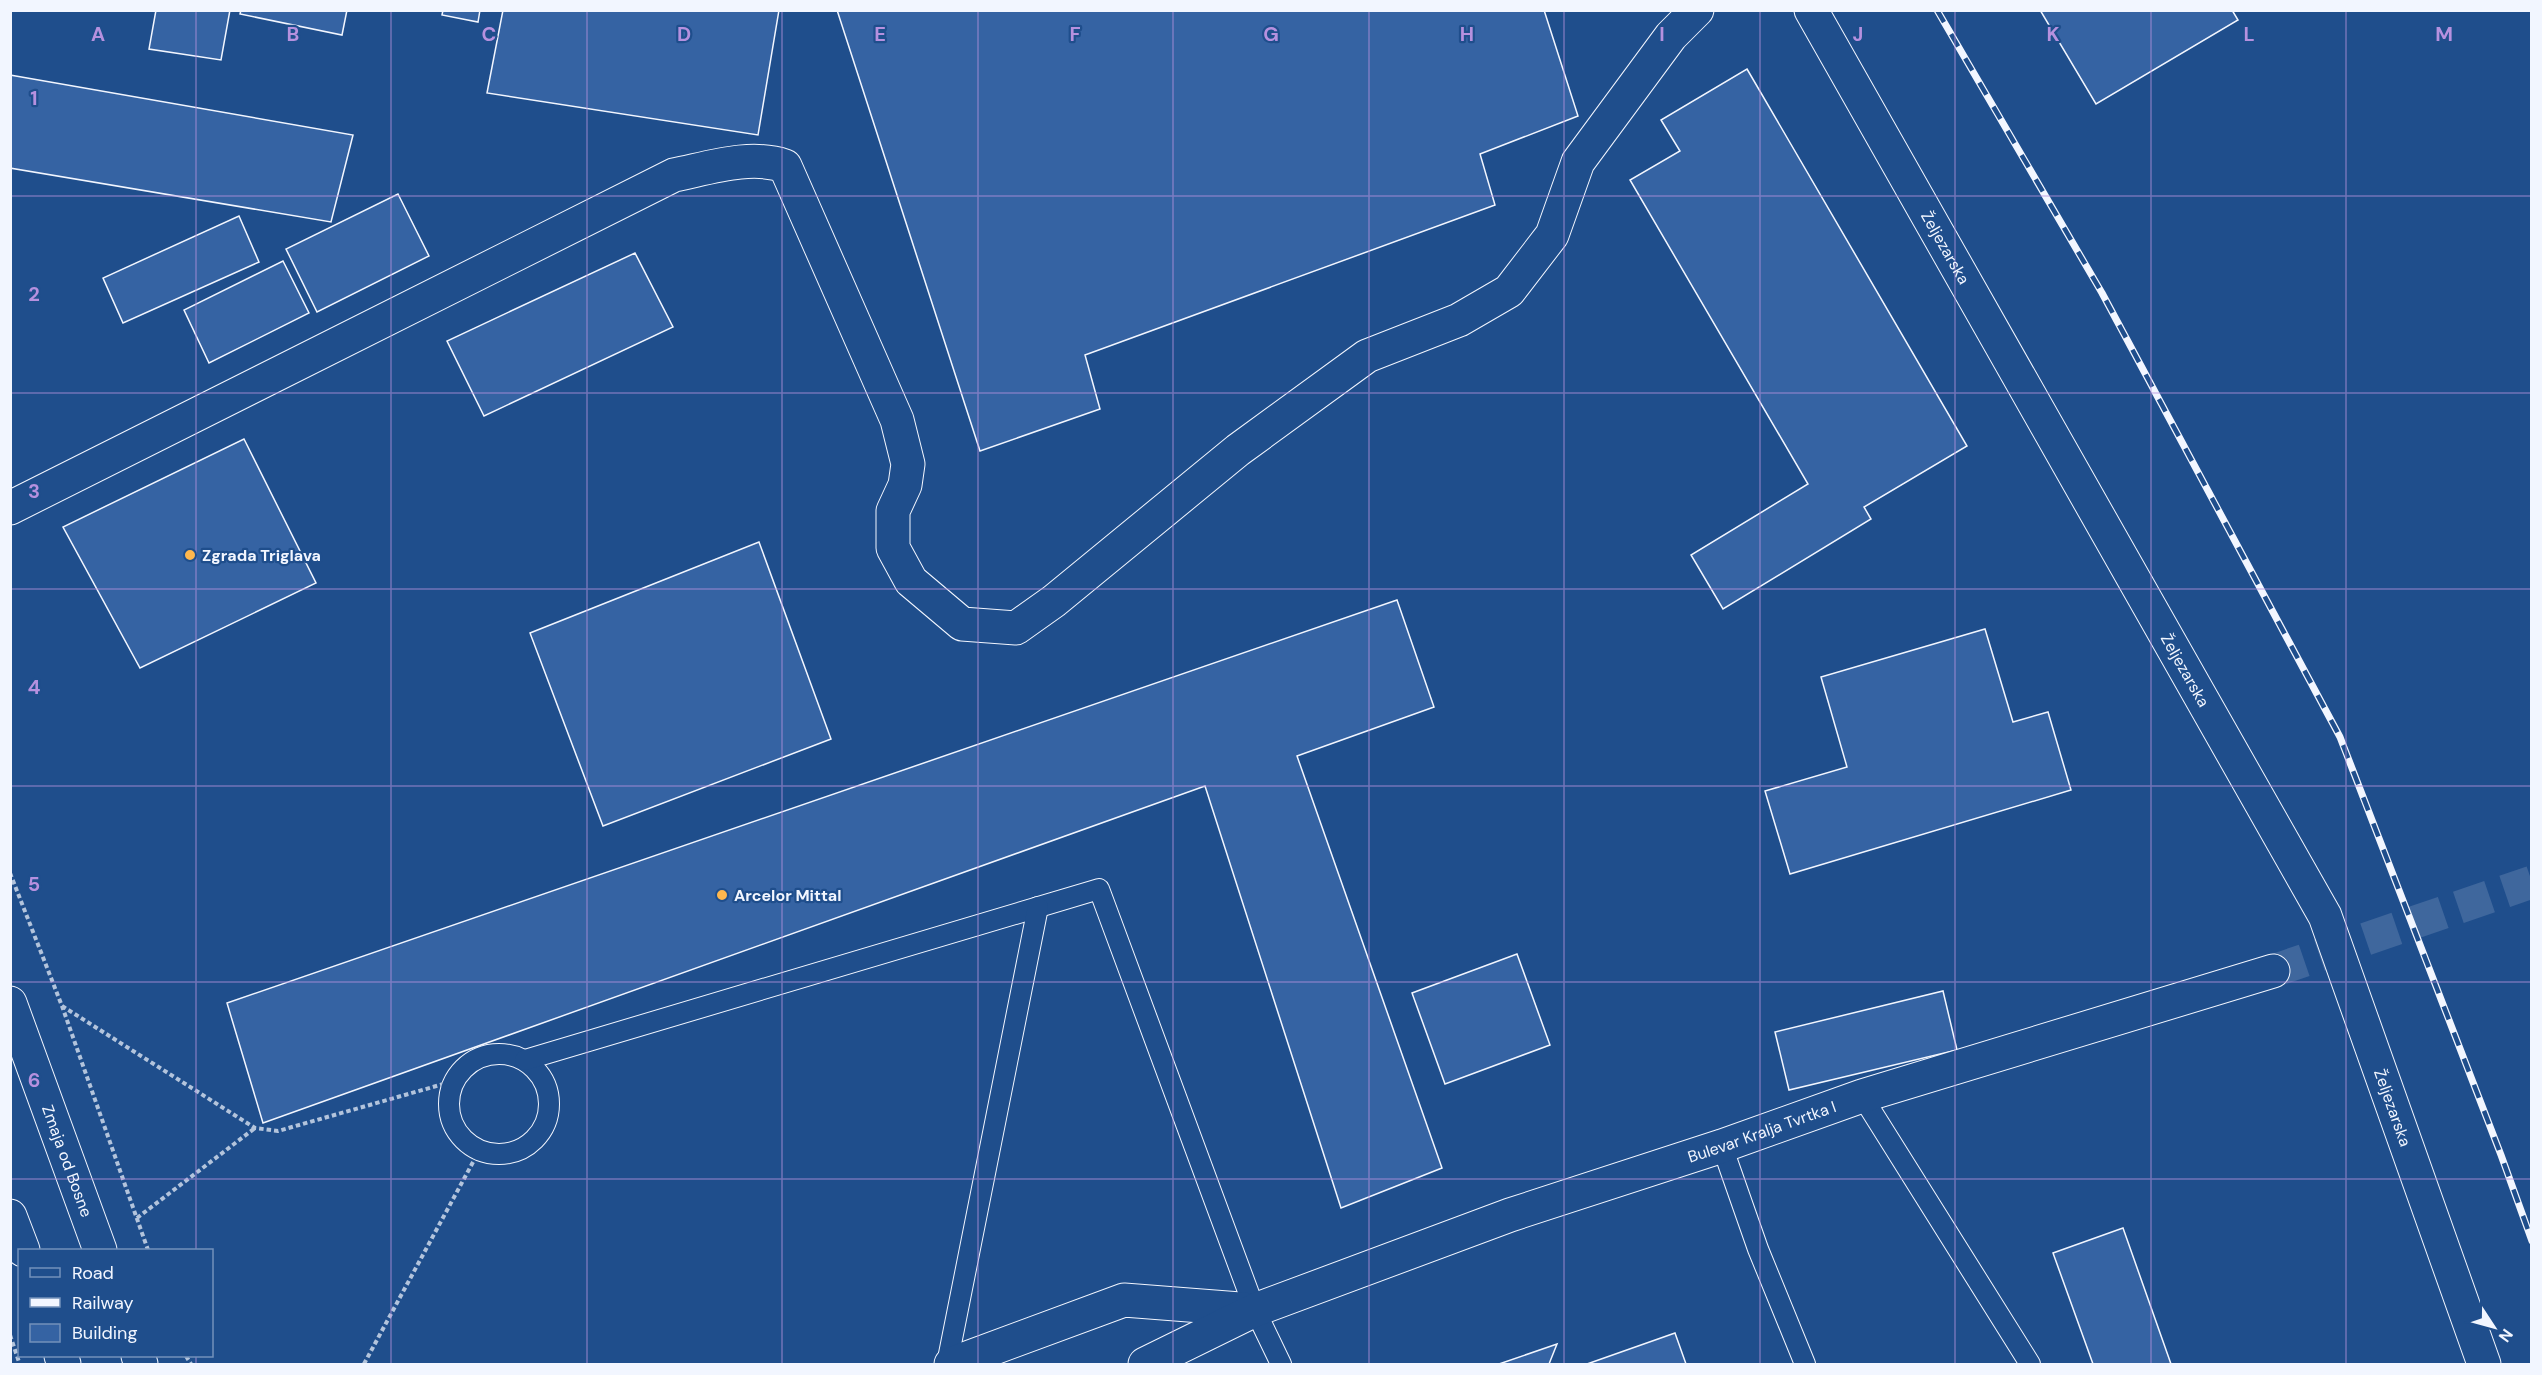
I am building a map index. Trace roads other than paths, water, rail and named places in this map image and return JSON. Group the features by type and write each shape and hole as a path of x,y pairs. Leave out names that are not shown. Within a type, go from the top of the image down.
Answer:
{"street":[{"path":"10,508 674,175 731,163 773,162 785,166 897,420 908,464 905,485 893,511 893,548 910,580 962,624 1016,628 1054,601 1238,450 1367,356 1460,320 1509,291 1552,235 1578,162 1671,36 1697,10"},
{"name":"Željezarska","path":"1811,10 2325,916 2484,1365"},
{"name":"Bulevar Kralja Tvrtka I","path":"1145,1365 1255,1310 1510,1215 1722,1146 1862,1096 2273,971"},
{"name":"Zmaja od Bosne","path":"10,1003 99,1249"},
{"path":"10,1216 22,1249"},
{"name":"Bulevar Kralja Tvrtka I","path":"949,1365 1124,1300 1255,1310"}],"lane":[{"path":"525,1060 538,1071 547,1085 550,1102 548,1119 534,1140 512,1153 495,1155 479,1151 465,1141 454,1127 449,1112 449,1096 454,1081 464,1067 477,1058 494,1053 510,1054 525,1060 1099,889 1255,1310 1281,1365"},
{"path":"949,1365 1038,907"},
{"path":"1862,1096 2030,1365"},
{"path":"1722,1146 1758,1249 1805,1365"}],"tunnel":[{"path":"2273,971 2532,882"}],"railway":[{"path":"1937,10 2102,293 2340,737 2532,1241"}],"place":[{"name":"Zgrada Triglava","path":"190,555"},
{"name":"Arcelor Mittal","path":"722,895"}]}
